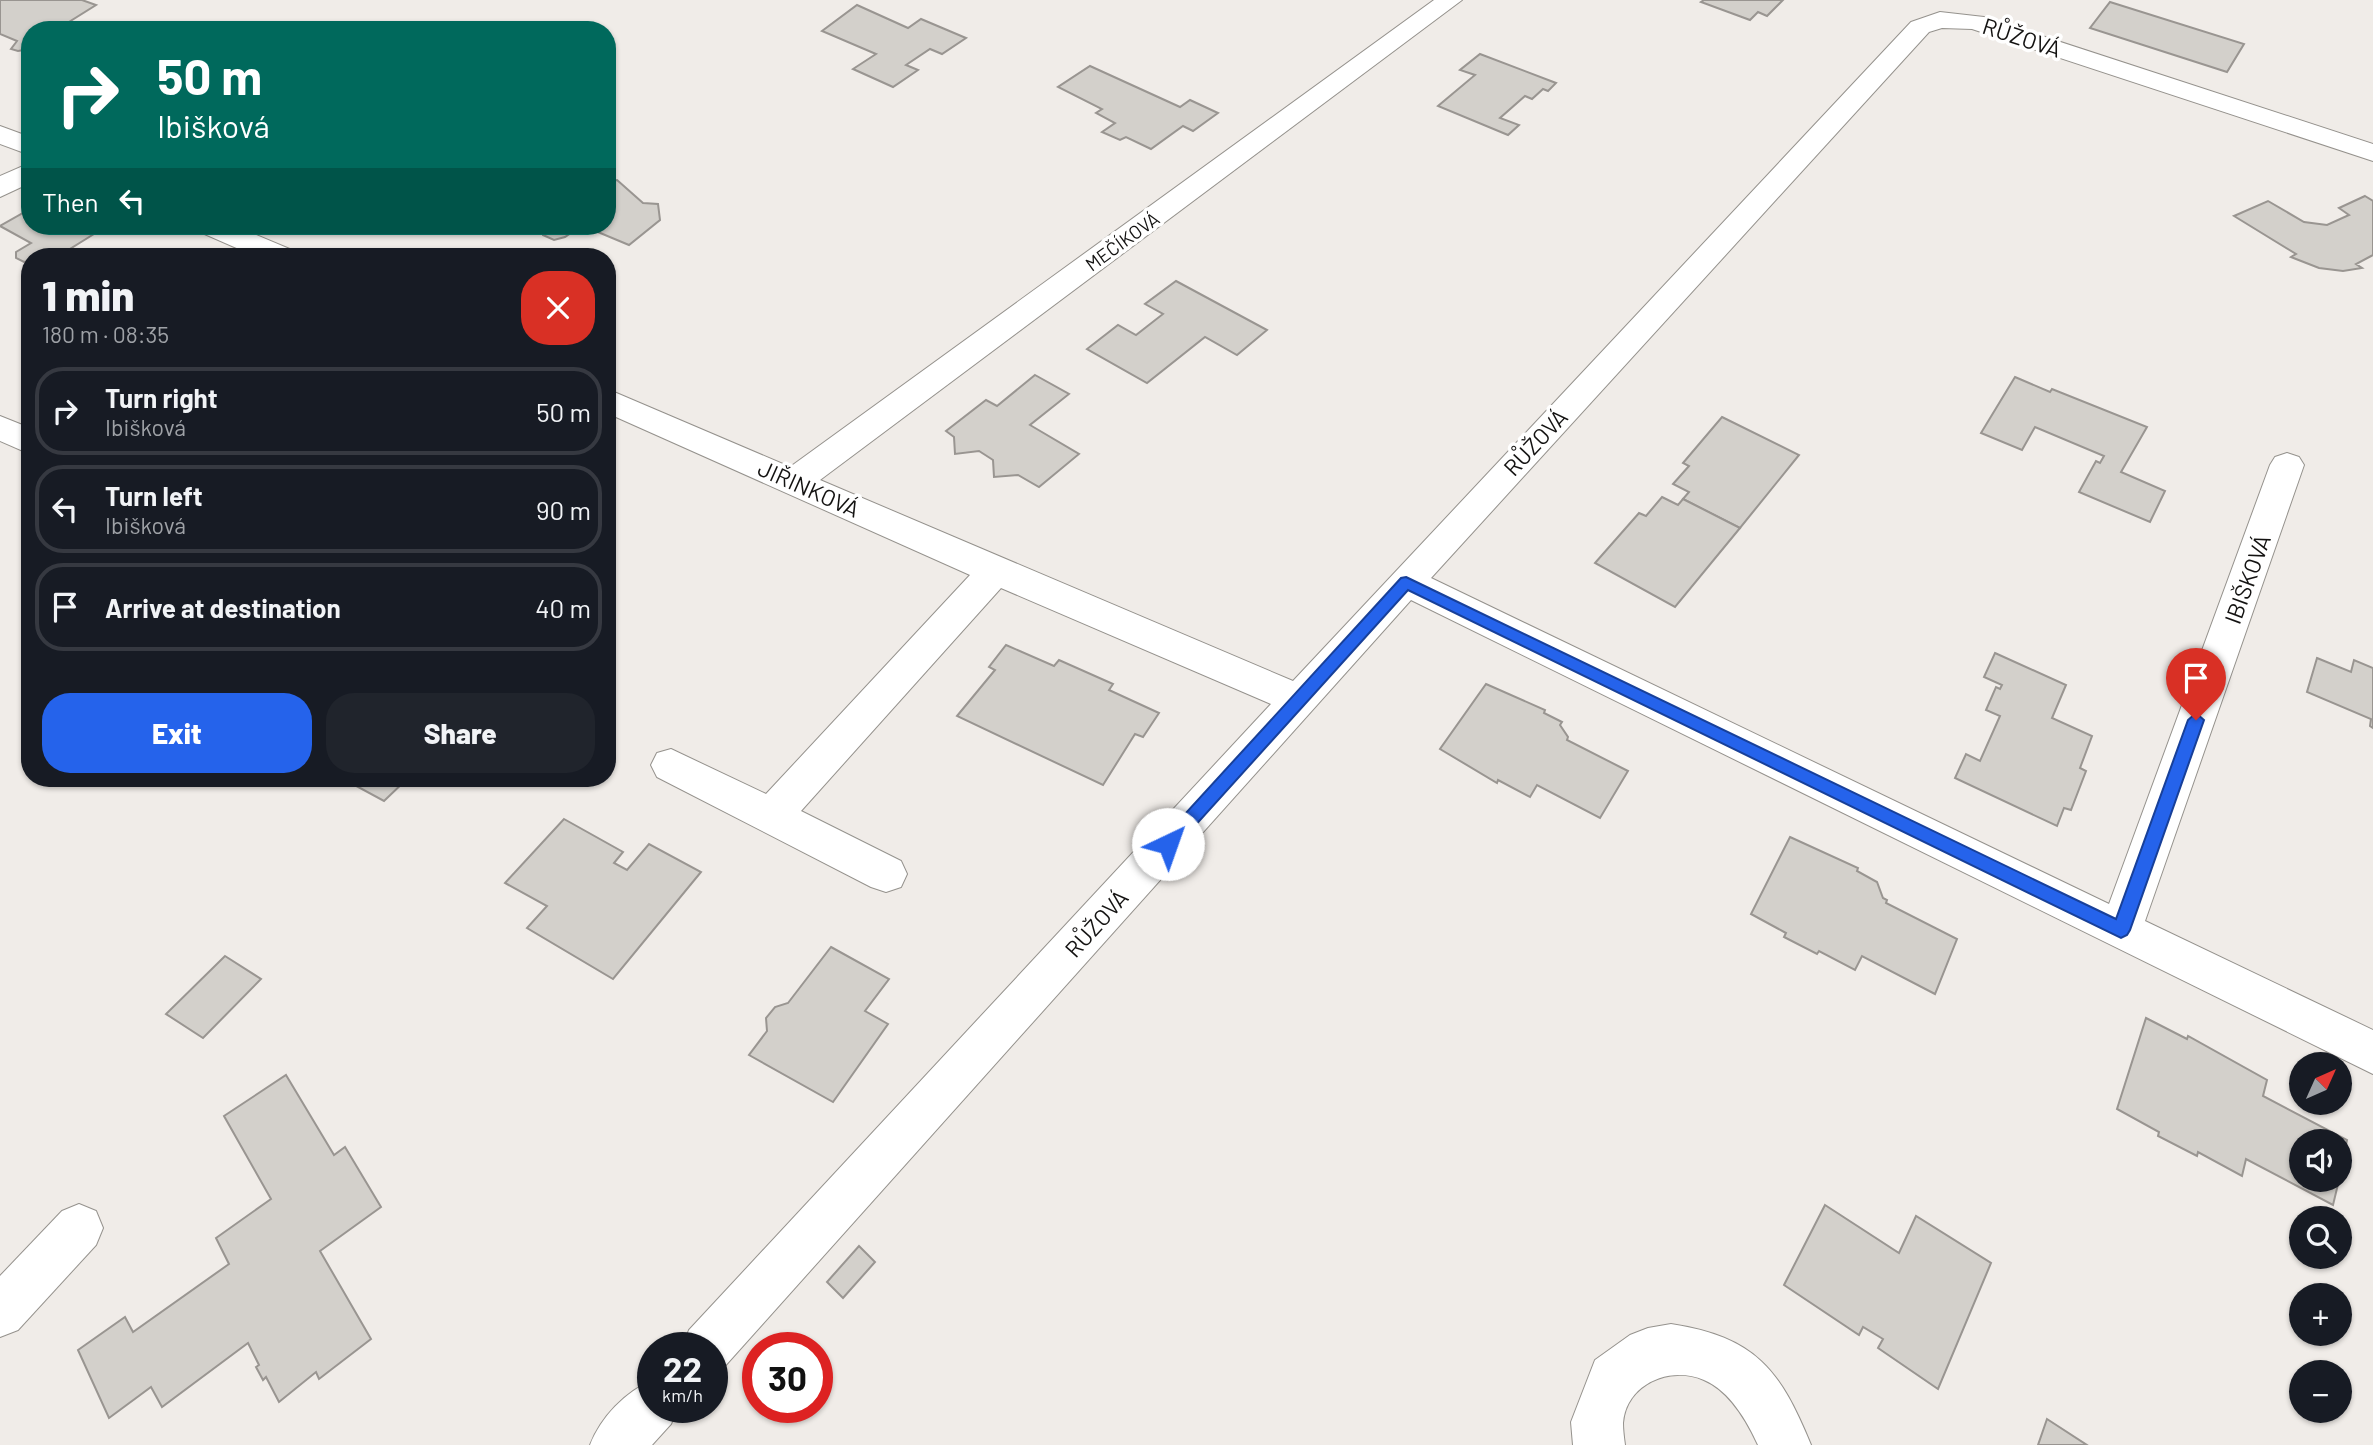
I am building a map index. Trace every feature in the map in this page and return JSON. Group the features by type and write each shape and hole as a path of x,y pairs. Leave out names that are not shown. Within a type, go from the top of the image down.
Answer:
{"street":[{"name":"MEČÍKOVÁ","path":"795,481 1450,0"},
{"name":"RŮŽOVÁ","path":"722,1332 1406,582 1920,27 1940,20 1975,22 2373,153"},
{"path":"0,134 21,143"},
{"path":"0,188 21,176"},
{"path":"231,235 261,248"},
{"name":"JIŘINKOVÁ","path":"616,411 795,481 995,571 1299,701"},
{"path":"0,427 21,438"},
{"name":"IBIŠKOVÁ","path":"2121,930 2287,466"},
{"path":"771,816 995,571"},
{"path":"1406,582 2373,1053"},
{"path":"671,765 886,874"},
{"path":"0,1312 79,1228"},
{"path":"1599,1445 1597,1422 1613,1378 1648,1353 1671,1349 1703,1354 1724,1363 1752,1387 1767,1406 1785,1445"},
{"path":"616,1445 637,1423"}],"building":[{"path":"0,0 82,0 96,5 70,21 21,21 21,50 11,49 17,41 0,34"},
{"path":"1783,0 1767,16 1758,12 1750,20 1701,2"},
{"path":"2110,2 2244,44 2227,72 2090,28"},
{"path":"857,5 908,28 921,19 966,38 942,54 930,49 906,65 918,70 893,87 853,69 876,54 822,31"},
{"path":"1480,54 1556,83 1548,91 1543,89 1532,99 1525,96 1500,118 1519,125 1508,135 1438,106 1475,75 1460,70"},
{"path":"1090,66 1180,107 1190,100 1218,113 1193,131 1183,126 1151,149 1126,137 1120,140 1102,132 1115,123 1096,113 1102,109 1058,87"},
{"path":"616,180 643,203 658,204 660,220 629,245 605,235 616,235"},
{"path":"2365,196 2373,201 2373,255 2356,264 2362,268 2343,271 2319,268 2291,257 2296,254 2234,216 2268,201 2304,222 2327,225 2349,215 2339,208"},
{"path":"21,214 21,235 92,235 71,248 23,248 31,243 0,226"},
{"path":"543,235 568,235 565,237 554,240"},
{"path":"21,249 21,260 16,258 16,252"},
{"path":"1176,281 1267,330 1237,355 1205,337 1147,383 1087,349 1118,325 1136,335 1163,314 1145,304"},
{"path":"1035,375 1069,394 1030,425 1079,454 1039,487 1018,475 994,477 993,460 979,451 955,454 954,437 946,431 986,400 997,406"},
{"path":"2015,377 2147,427 2121,472 2165,491 2150,522 2079,492 2096,461 2100,463 2104,456 2035,427 2022,450 1981,433"},
{"path":"1722,417 1799,455 1740,528 1683,499 1689,492 1673,484 1689,466 1683,463"},
{"path":"1662,497 1678,505 1683,499 1740,528 1675,607 1595,563 1639,513 1646,516"},
{"path":"1006,645 1054,666 1059,660 1113,684 1109,690 1159,713 1143,737 1135,734 1103,785 957,716 995,670 989,667"},
{"path":"1995,653 2066,685 2052,718 2092,736 2080,768 2086,771 2071,810 2064,808 2057,826 1955,778 1966,754 1980,761 2000,716 1986,710 1996,687 2000,689 2002,685 1984,677"},
{"path":"2317,658 2351,672 2354,660 2373,668 2373,728 2370,726 2371,719 2307,692"},
{"path":"1486,684 1545,710 1544,713 1562,722 1560,725 1568,737 1567,740 1628,771 1600,818 1537,785 1530,797 1498,780 1497,783 1440,749"},
{"path":"358,787 399,787 384,801"},
{"path":"564,819 623,852 614,863 627,870 649,844 701,872 613,979 527,928 547,906 505,883"},
{"path":"1790,837 1858,868 1857,871 1877,882 1883,898 1887,900 1886,903 1957,939 1935,994 1862,956 1855,970 1819,951 1817,954 1784,937 1786,933 1751,914"},
{"path":"831,947 889,979 865,1011 888,1024 833,1102 749,1055 767,1031 766,1018 775,1007 788,1003"},
{"path":"225,956 261,979 203,1038 166,1014"},
{"path":"2146,1018 2187,1039 2188,1036 2267,1080 2263,1096 2289,1110 2289,1115 2299,1115 2326,1129 2289,1129 2289,1182 2246,1159 2242,1176 2198,1152 2197,1156 2158,1136 2159,1132 2117,1109"},
{"path":"286,1075 334,1155 345,1147 381,1207 320,1251 371,1339 319,1379 316,1372 279,1402 266,1377 263,1380 256,1367 259,1365 248,1343 162,1407 151,1387 109,1418 78,1350 125,1317 133,1332 229,1264 216,1238 271,1199 224,1116"},
{"path":"2308,1192 2336,1192 2333,1205"},
{"path":"1825,1205 1899,1253 1916,1216 1991,1263 1938,1389 1878,1348 1883,1339 1863,1327 1859,1335 1784,1285"},
{"path":"859,1246 875,1262 843,1298 827,1282"},
{"path":"2047,1419 2087,1445 2038,1445"}],"route":[{"path":"1168,844 1406,582 2121,930 2196,720"}]}
